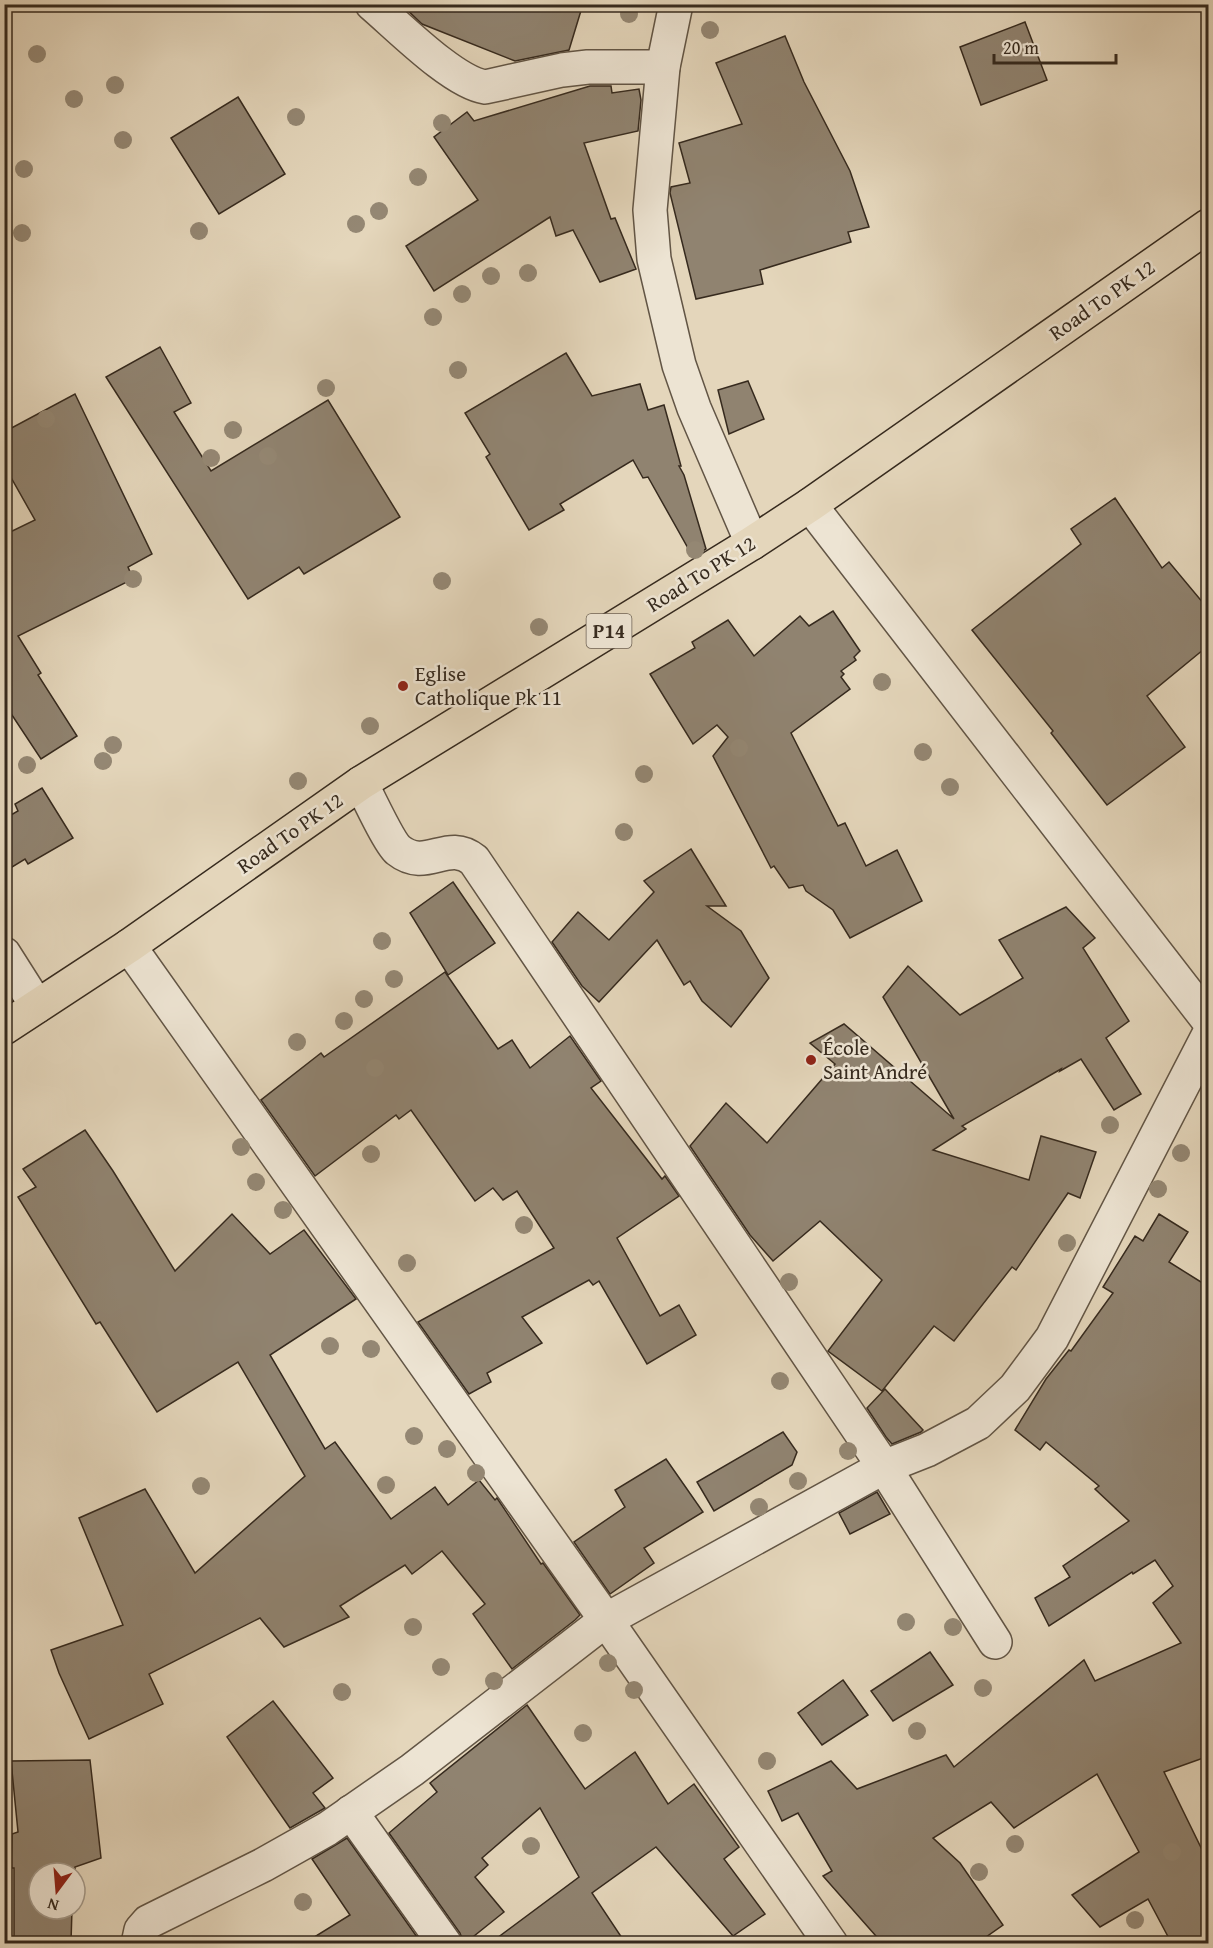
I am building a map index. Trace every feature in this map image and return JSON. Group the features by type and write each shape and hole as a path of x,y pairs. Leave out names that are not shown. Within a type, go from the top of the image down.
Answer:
{"main road":[{"name":"Road To PK 12","path":"4,1028 129,946 361,783 810,505 1209,226"}],"street":[{"path":"372,4 454,74 473,85 485,87 562,69 588,66 663,67"},
{"path":"676,4 663,67 650,210 654,259 680,365 694,408 752,543"},
{"path":"810,505 1203,999"},
{"path":"361,783 396,848 420,859 455,851 466,853 474,860 884,1467 994,1642"},
{"path":"129,946 606,1620 831,1944"},
{"path":"4,954 38,1006"},
{"path":"138,1944 141,1930 148,1922 263,1865 351,1812 412,1770 606,1620 884,1467 927,1450 978,1423 1015,1388 1052,1338 1209,1036"},
{"path":"351,1812 445,1944"}],"building":[{"path":"401,4 583,4 569,50 515,61 422,24"},
{"path":"1025,22 1047,80 981,105 960,47"},
{"path":"785,36 804,82 850,171 869,227 848,232 851,242 760,270 763,284 696,299 670,193 671,187 690,183 679,143 742,124 716,63"},
{"path":"590,86 611,86 612,93 639,89 641,100 638,131 584,143 611,219 615,218 636,269 600,282 573,230 556,236 550,217 434,291 406,246 478,200 434,137 467,112 474,121"},
{"path":"238,97 285,174 219,214 171,138"},
{"path":"160,347 191,403 174,412 211,471 328,400 400,517 304,574 299,567 248,599 106,377"},
{"path":"566,353 592,396 640,384 648,410 664,405 681,466 679,466 684,475 706,549 693,557 648,477 643,478 633,460 560,504 564,510 529,530 486,457 490,454 465,413"},
{"path":"748,381 764,419 729,434 718,390"},
{"path":"75,394 152,554 128,567 133,579 18,636 41,673 38,675 77,736 41,759 4,703 4,535 35,520 4,465 4,432"},
{"path":"1115,498 1162,568 1169,562 1209,610 1209,645 1147,696 1185,747 1107,805 1051,733 1053,731 972,630 1081,544 1071,529"},
{"path":"833,611 860,651 854,657 856,660 841,671 844,674 841,677 850,689 791,733 838,826 845,823 866,866 897,850 922,901 850,938 833,910 806,891 803,885 789,888 774,866 771,868 713,756 728,737 717,725 693,744 650,674 695,648 692,642 728,620 754,656 800,616 809,626"},
{"path":"42,788 73,838 28,864 25,859 4,872 4,819 18,811 15,804"},
{"path":"691,849 726,906 707,906 741,931 769,978 731,1027 702,1001 690,981 684,985 657,940 599,1002 582,986 552,942 578,912 609,940 654,892 644,881"},
{"path":"453,882 495,943 448,975 410,913"},
{"path":"1066,907 1095,938 1083,948 1129,1021 1106,1038 1141,1094 1114,1110 1081,1059 962,1126 966,1129 933,1150 1029,1180 1041,1136 1096,1152 1080,1198 1068,1193 1016,1270 1012,1267 954,1341 934,1326 882,1391 828,1351 882,1280 820,1221 773,1261 750,1235 690,1146 726,1103 767,1143 835,1064 810,1043 844,1024 954,1119 883,997 908,966 960,1015 1023,978 999,940"},
{"path":"445,972 498,1049 512,1040 530,1068 570,1036 601,1081 591,1088 662,1179 665,1176 679,1196 617,1238 660,1316 679,1305 696,1335 647,1364 599,1281 593,1285 589,1280 522,1317 542,1343 487,1373 491,1382 469,1394 418,1322 554,1248 517,1191 503,1200 493,1188 475,1201 411,1110 399,1119 396,1115 315,1176 261,1100 321,1053 324,1057"},
{"path":"85,1130 175,1271 232,1214 270,1254 304,1230 356,1299 270,1355 325,1449 335,1442 391,1519 435,1487 448,1505 479,1480 495,1500 497,1498 541,1564 543,1563 580,1615 512,1669 473,1614 485,1604 442,1551 412,1574 405,1565 340,1606 349,1617 284,1647 260,1618 149,1674 163,1704 89,1739 51,1650 123,1625 79,1518 145,1489 195,1573 305,1476 238,1362 157,1412 100,1322 96,1324 18,1197 36,1187 23,1169"},
{"path":"1159,1214 1188,1232 1169,1262 1209,1287 1209,1756 1164,1772 1209,1864 1209,1944 1172,1944 1148,1899 1100,1927 1072,1895 1139,1852 1097,1774 1014,1828 991,1802 933,1838 960,1863 1003,1925 976,1944 883,1944 823,1876 832,1871 798,1813 782,1821 768,1791 831,1761 857,1789 946,1755 954,1767 1084,1660 1095,1681 1181,1643 1153,1603 1173,1586 1155,1560 1133,1574 1132,1572 1049,1626 1035,1598 1070,1577 1063,1566 1129,1521 1095,1489 1099,1486 1046,1442 1040,1450 1015,1430 1046,1379 1069,1350 1071,1351 1113,1293 1103,1287 1135,1236 1143,1241"},
{"path":"885,1389 923,1430 921,1432 892,1444 886,1437 867,1408"},
{"path":"783,1432 797,1452 792,1465 714,1511 697,1482"},
{"path":"666,1459 703,1512 644,1548 654,1563 610,1594 574,1542 625,1507 615,1490"},
{"path":"877,1492 890,1514 850,1534 839,1513"},
{"path":"930,1652 953,1685 893,1721 871,1691"},
{"path":"843,1680 868,1715 822,1745 798,1713"},
{"path":"273,1701 333,1778 313,1793 325,1808 290,1828 227,1737"},
{"path":"527,1705 585,1789 635,1752 668,1804 694,1784 739,1847 724,1859 765,1914 733,1936 656,1847 592,1893 626,1944 489,1944 579,1877 540,1808 482,1858 488,1865 475,1877 504,1912 464,1944 460,1933 389,1833 437,1792 430,1783"},
{"path":"90,1760 101,1858 87,1863 87,1861 27,1861 27,1921 72,1921 71,1942 14,1940 12,1834 18,1832 11,1761"},
{"path":"347,1838 422,1944 303,1944 350,1915 312,1859"}],"place":[{"name":"Eglise Catholique Pk 11","path":"403,686"},
{"name":"École Saint André","path":"811,1060"}]}
